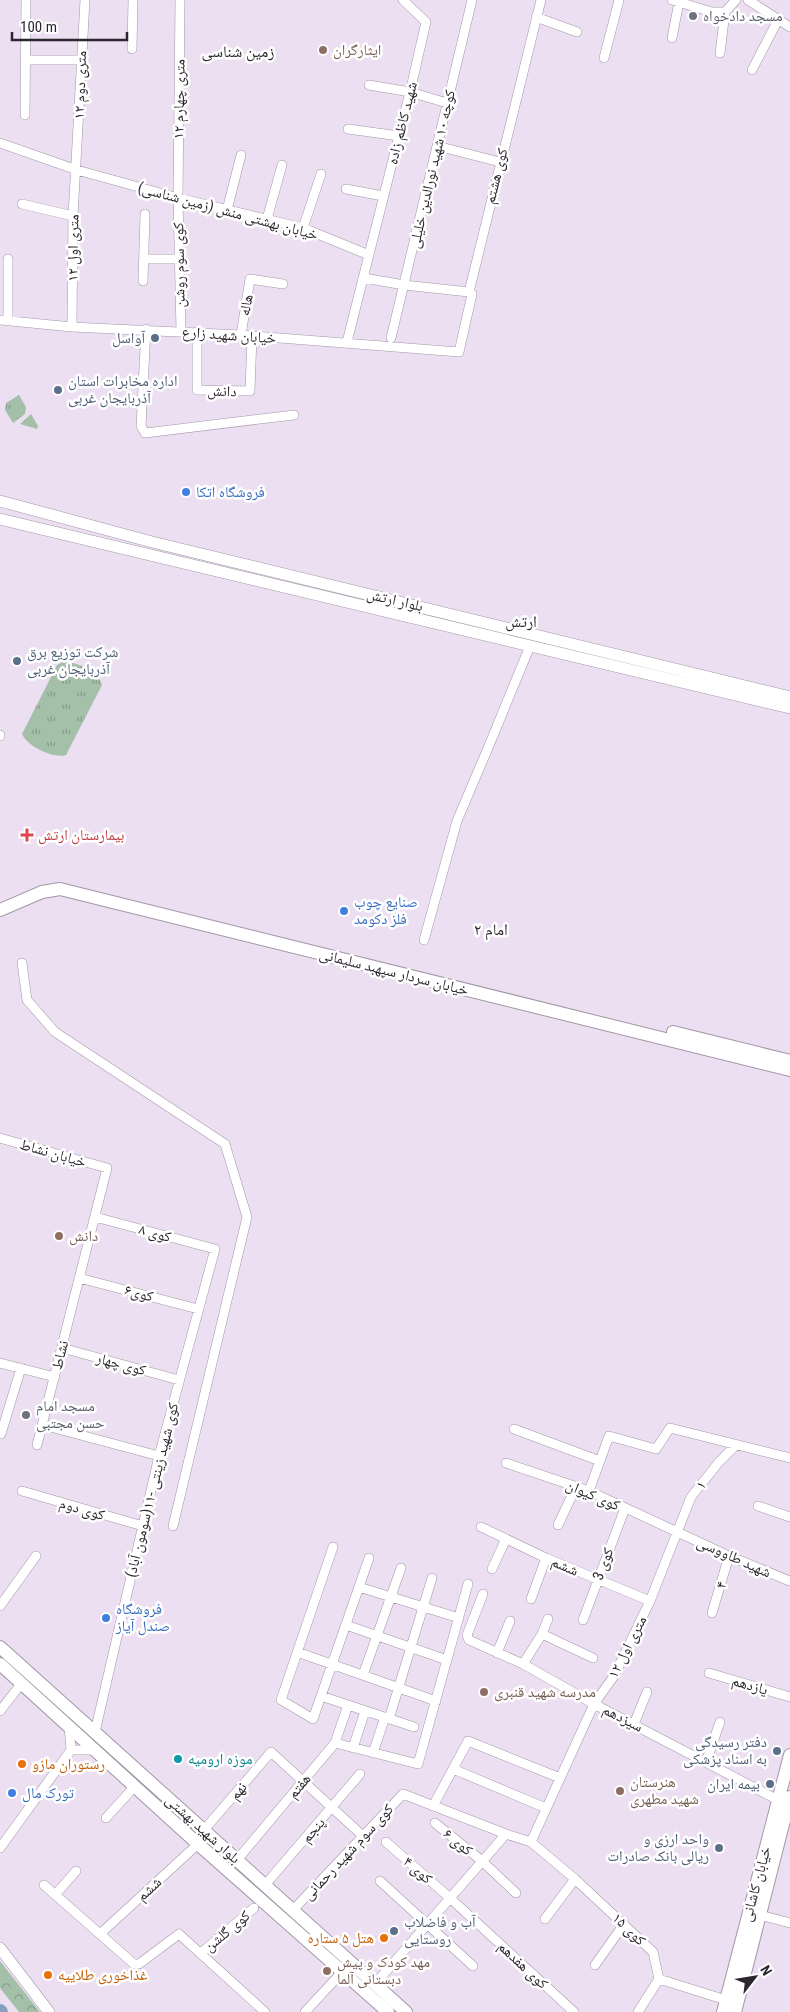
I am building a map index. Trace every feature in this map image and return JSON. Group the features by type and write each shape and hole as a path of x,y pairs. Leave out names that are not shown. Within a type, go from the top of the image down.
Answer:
{"main road":[{"name":"بلوار ارتش","path":"0,501 152,542 790,697"},
{"name":"بلوار ارتش","path":"0,519 790,708"},
{"path":"74,536 79,522"},
{"path":"149,555 152,542"},
{"path":"530,646 532,633"},
{"name":"خیابان سردار سپهبد سلیمانی","path":"0,901 40,885 61,882 790,1061"},
{"name":"خیابان سردار سپهبد سلیمانی","path":"0,910 42,892 60,889 790,1070"},
{"name":"بلوار شهید بهشتی","path":"0,1647 406,2012"},
{"name":"بلوار شهید بهشتی","path":"0,1664 198,1844 388,2012"},
{"name":"خیابان کاشانی","path":"735,2012 786,1803 790,1755"},
{"name":"خیابان کاشانی","path":"724,2006 786,1803"},
{"path":"0,1948 49,2012"}],"street":[{"path":"25,114 26,0"},
{"name":"۱۲ متری دوم","path":"76,170 80,60 85,0"},
{"path":"132,49 133,0"},
{"name":"۱۲ متری چهارم","path":"178,198 180,0"},
{"name":"شهید کاظم زاده","path":"369,255 426,22 403,0"},
{"name":"کوچه ۱۰ شهید نورالدین خلیلی","path":"391,338 472,0"},
{"name":"کوی هشتم","path":"459,352 472,294 469,292 541,0"},
{"path":"604,58 619,0"},
{"path":"720,53 725,12 736,0"},
{"path":"748,0 790,27"},
{"path":"672,38 676,1 712,12 725,12"},
{"path":"536,17 577,32"},
{"path":"752,70 778,20"},
{"path":"26,60 80,60"},
{"path":"369,85 410,92 447,103"},
{"path":"348,129 398,136"},
{"name":"خیابان بهشتی منش (زمین شناسی)","path":"0,143 76,170 178,198 303,228 369,255"},
{"path":"437,146 500,162"},
{"path":"227,210 241,155"},
{"path":"267,218 282,164"},
{"name":"۱۲ متری اول","path":"72,327 73,216 76,170"},
{"path":"303,228 321,174"},
{"path":"346,189 383,196"},
{"name":"کوی سوم روشن","path":"178,198 181,331"},
{"path":"22,204 73,216"},
{"path":"143,281 145,214"},
{"path":"347,342 369,255"},
{"path":"4,320 8,259"},
{"path":"144,259 178,259"},
{"path":"364,278 404,285 469,292"},
{"name":"هاله","path":"241,335 250,279 283,284"},
{"name":"خیابان شهید زارع","path":"4,320 72,327 197,332 459,352"},
{"path":"146,329 140,426 145,433 294,415"},
{"name":"دانش","path":"197,332 196,390 250,391 252,336"},
{"path":"424,940 457,821 530,646"},
{"path":"22,964 27,1000 55,1032 225,1144 247,1217 173,1526"},
{"name":"خیابان نشاط","path":"0,1138 107,1168"},
{"name":"نشاط","path":"37,1445 107,1168"},
{"name":"کوی ۸","path":"95,1217 214,1249"},
{"name":"کوی شهید زینتی -۱۱(سومون آباد)","path":"95,1732 159,1456 214,1249"},
{"name":"کوی۶","path":"79,1278 198,1309"},
{"name":"کوی چهار","path":"62,1348 179,1380"},
{"path":"0,1363 54,1377"},
{"path":"1,1434 21,1368"},
{"path":"42,1425 159,1456"},
{"path":"589,1491 609,1436 656,1449 670,1428 790,1458"},
{"path":"514,1429 600,1461"},
{"name":"۱","path":"678,1532 692,1497 719,1462 736,1445"},
{"name":"کوی کیوان","path":"506,1463 589,1491 678,1532"},
{"path":"558,1525 576,1487"},
{"name":"کوی دوم","path":"22,1492 143,1526"},
{"path":"758,1506 790,1516"},
{"name":"کوی 3","path":"583,1620 625,1508"},
{"name":"ششم","path":"481,1527 546,1558 650,1601"},
{"name":"۱۲ متری اول","path":"531,1842 594,1704 614,1676 650,1601 678,1532"},
{"name":"شهید طاووسی","path":"678,1532 729,1556 790,1581"},
{"path":"492,1570 506,1539"},
{"path":"333,1547 280,1700 313,1719 369,1558"},
{"path":"0,1606 36,1556"},
{"name":"۴","path":"712,1613 729,1556"},
{"path":"531,1599 546,1558"},
{"path":"363,1675 401,1568"},
{"path":"373,1753 399,1688 432,1578"},
{"path":"335,1743 418,1764 468,1584"},
{"path":"359,1587 459,1618"},
{"name":"سیزدهم","path":"483,1594 467,1638 523,1664 594,1704 786,1803"},
{"path":"523,1664 542,1634 548,1619"},
{"path":"497,1653 510,1620"},
{"path":"346,1625 447,1660"},
{"path":"542,1634 593,1658"},
{"path":"297,1652 436,1701"},
{"name":"یازدهم","path":"709,1673 790,1697"},
{"path":"0,1711 22,1684"},
{"path":"634,1724 647,1692"},
{"path":"321,1696 414,1727"},
{"name":"هفتم","path":"237,1860 335,1743 348,1705"},
{"path":"353,1748 366,1711"},
{"path":"706,1762 720,1722"},
{"path":"0,1848 70,1750 69,1726"},
{"path":"531,1842 433,1806 468,1740 560,1778"},
{"path":"70,1750 96,1750"},
{"name":"نهم","path":"204,1830 271,1752 303,1781"},
{"path":"453,1769 546,1808"},
{"name":"پنجم","path":"265,1885 360,1774"},
{"path":"303,1781 363,1836"},
{"path":"106,1818 135,1786"},
{"name":"کوی سوم شهید رحمانی","path":"293,1910 403,1794 433,1806"},
{"name":"کوی ۶","path":"435,1823 482,1861 516,1893"},
{"path":"375,1984 506,1834"},
{"name":"کوی ۴","path":"386,1842 450,1898"},
{"name":"کوی ۱۵","path":"531,1842 575,1879 653,1952 659,1979"},
{"name":"ششم","path":"100,1934 198,1844"},
{"path":"54,1895 76,1871"},
{"path":"545,1919 575,1879"},
{"path":"380,1881 473,1966"},
{"path":"44,1885 134,1964 139,1964 179,1934 265,2012"},
{"name":"کوی هفدهم","path":"450,1898 574,2012"},
{"name":"کوی گلشن","path":"201,1954 254,1908"},
{"path":"760,1915 790,1923"},
{"path":"594,1965 624,1924"},
{"path":"305,2012 343,1971"},
{"path":"638,2012 659,1979 724,2006"}],"green space":[{"path":"19,395 26,407 25,414 13,423 5,410 6,403"},
{"path":"31,414 38,426 37,429 20,424"},
{"path":"65,661 82,666 92,672 102,685 66,755 61,756 35,747 22,734 57,665"},
{"path":"0,1961 40,2012 19,2012 0,1988"}],"place":[{"name":"مسجد دادخواه","path":"693,16"},
{"name":"ایثارگران","path":"323,50"},
{"name":"آواسل","path":"155,338"},
{"name":"اداره مخابرات استان آذربایجان غربی","path":"58,390"},
{"name":"فروشگاه اتکا","path":"186,492"},
{"name":"شرکت توزیع برق آذربایجان غربی","path":"17,661"},
{"name":"بیمارستان ارتش","path":"27,835"},
{"name":"صنایع چوب فلز دکومد","path":"344,911"},
{"name":"دانش","path":"59,1236"},
{"name":"مسجد امام حسن مجتبی","path":"26,1415"},
{"name":"فروشگاه صندل آیاز","path":"106,1618"},
{"name":"مدرسه شهید قنبری","path":"484,1692"},
{"name":"دفتر رسیدگی به اسناد پزشکی","path":"777,1751"},
{"name":"موزه ارومیه","path":"178,1759"},
{"name":"رستوران مازو","path":"22,1764"},
{"name":"بیمه ایران","path":"770,1784"},
{"name":"هنرستان شهید مطهری","path":"620,1791"},
{"name":"تورک مال","path":"12,1793"},
{"name":"واحد ارزی و ریالی بانک صادرات","path":"719,1848"},
{"name":"آب و فاضلاب روستایی","path":"394,1931"},
{"name":"هتل ۵ ستاره","path":"384,1938"},
{"name":"مهد کودک و پیش دبستانی آلما","path":"327,1971"},
{"name":"غذاخوری طلاییه","path":"48,1975"}],"district":[{"name":"زمین شناسی","path":"238,51"},
{"name":"ارتش","path":"521,621"},
{"name":"امام ۲","path":"491,929"}]}
